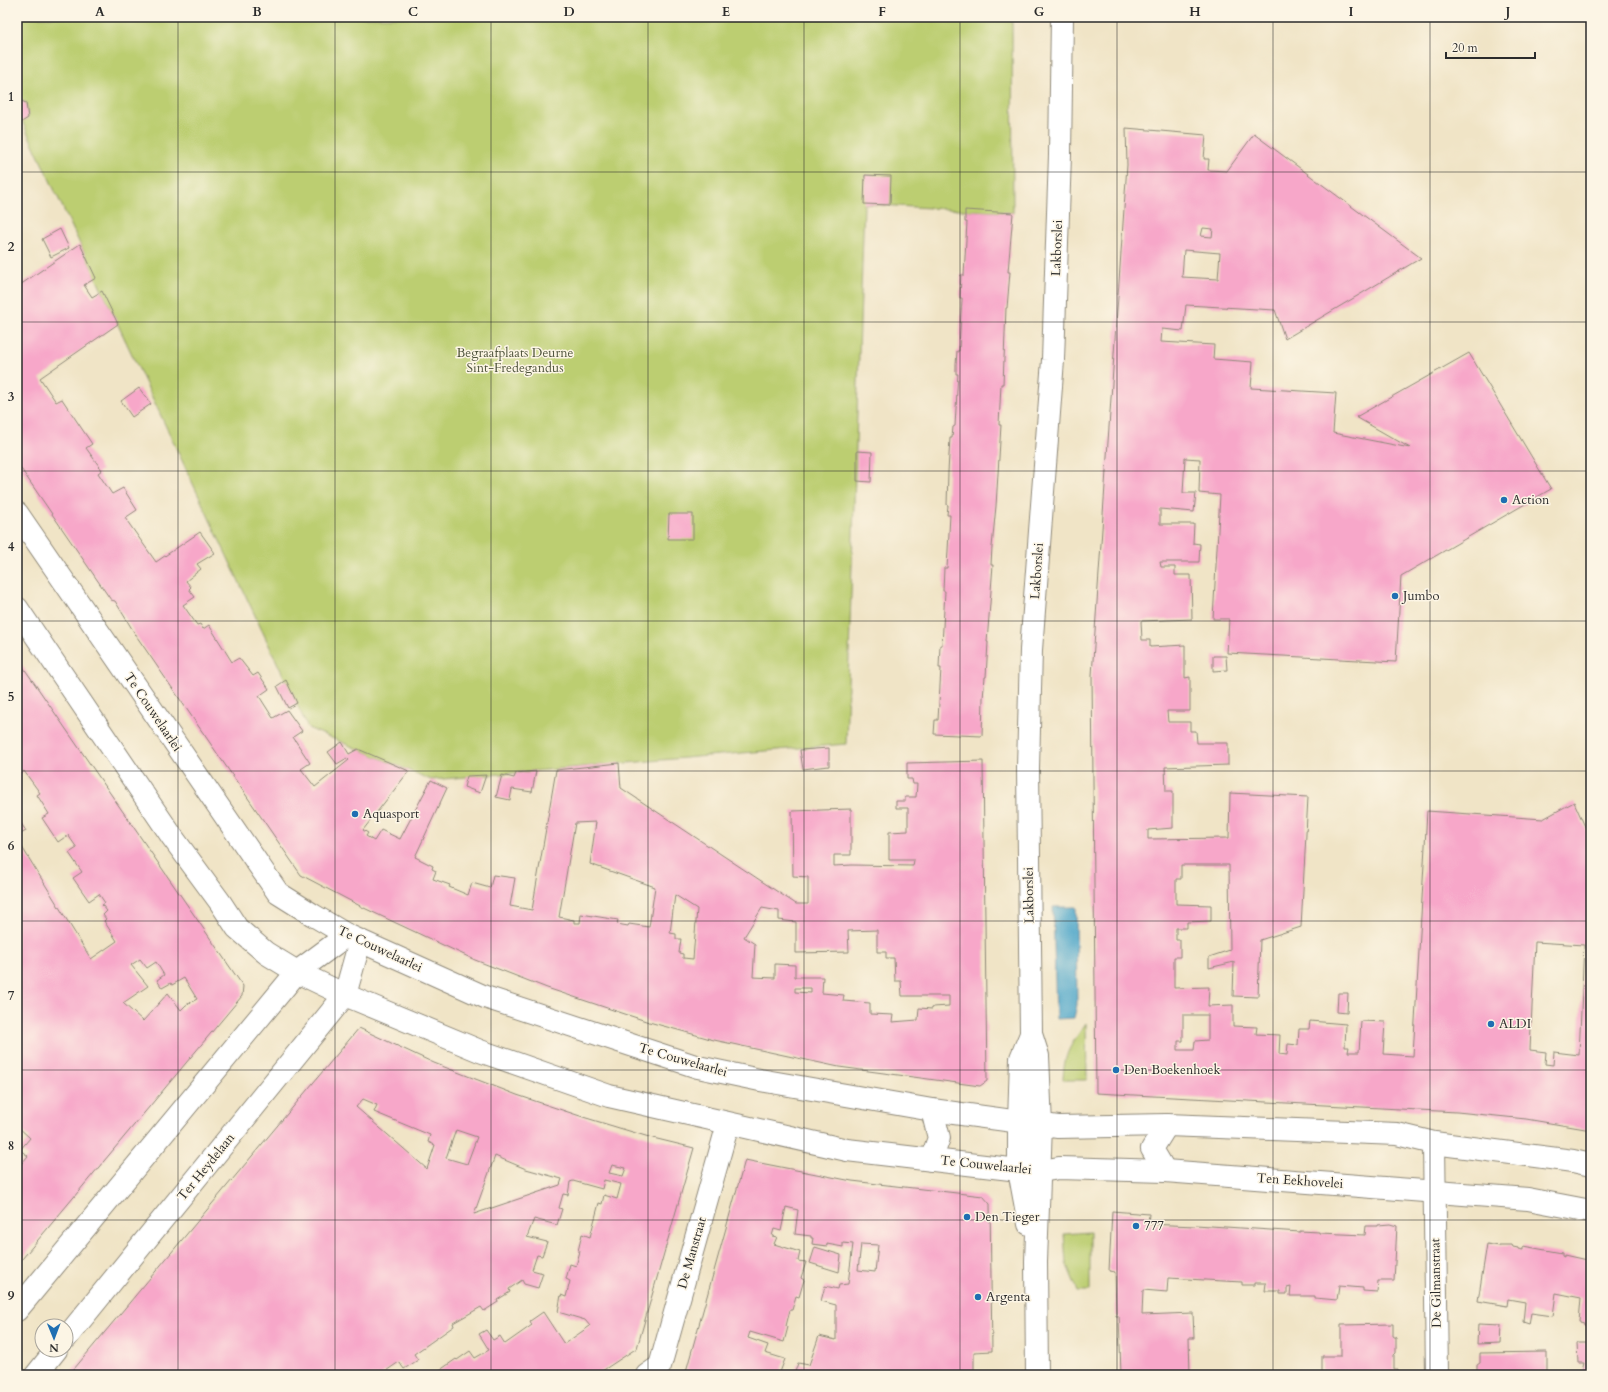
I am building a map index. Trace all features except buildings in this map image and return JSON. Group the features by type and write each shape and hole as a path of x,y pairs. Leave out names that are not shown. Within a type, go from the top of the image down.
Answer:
{"street":[{"name":"Lakborslei","path":"1041,1171 1038,1056 1031,1034 1028,768 1031,650 1053,360 1060,163 1062,17"},
{"name":"Te Couwelaarlei","path":"17,513 278,893 312,915 354,938 485,997 698,1067 760,1080 932,1110 1041,1125"},
{"name":"Te Couwelaarlei","path":"17,608 173,838 220,902 237,928 266,953 297,972 345,995 480,1051 609,1096 847,1150 1019,1170 1041,1171"},
{"path":"17,1310 297,972 354,938"},
{"path":"345,995 354,938"},
{"name":"Ter Heydelaan","path":"74,1328 345,995"},
{"path":"1031,1034 1021,1058 1019,1170 1036,1261"},
{"name":"Te Couwelaarlei","path":"930,1160 938,1138 932,1110"},
{"name":"De Manstraat","path":"647,1375 660,1366 728,1124"},
{"path":"1041,1125 1058,1127 1167,1125 1397,1134 1434,1143 1573,1161 1591,1165"},
{"path":"1165,1171 1152,1149 1167,1125"},
{"path":"1434,1143 1435,1192"},
{"name":"Ten Eekhovelei","path":"1041,1171 1059,1168 1165,1171 1528,1200 1591,1211"},
{"path":"1037,1375 1036,1261 1041,1171"},
{"name":"De Gilmanstraat","path":"1435,1192 1437,1375"},
{"path":"36,1375 50,1358"}],"green space":[{"name":"Begraafplaats Deurne Sint-Fredegandus","path":"17,17 1012,17 1013,213 864,204 846,744 431,780 308,728 22,121 28,117 26,103 17,98"},
{"path":"1086,1023 1087,1080 1063,1080 1065,1062 1069,1049"},
{"path":"1090,1232 1090,1291 1078,1291 1066,1263 1064,1234"}],"water":[{"path":"1053,907 1076,907 1077,1005 1074,1018 1056,1019"}],"place":[{"name":"Action","path":"1504,500"},
{"name":"Jumbo","path":"1395,596"},
{"name":"Aquasport","path":"355,814"},
{"name":"ALDI","path":"1491,1024"},
{"name":"Den Boekenhoek","path":"1116,1070"},
{"name":"Den Tieger","path":"967,1217"},
{"name":"777","path":"1136,1226"},
{"name":"Argenta","path":"978,1297"}]}
